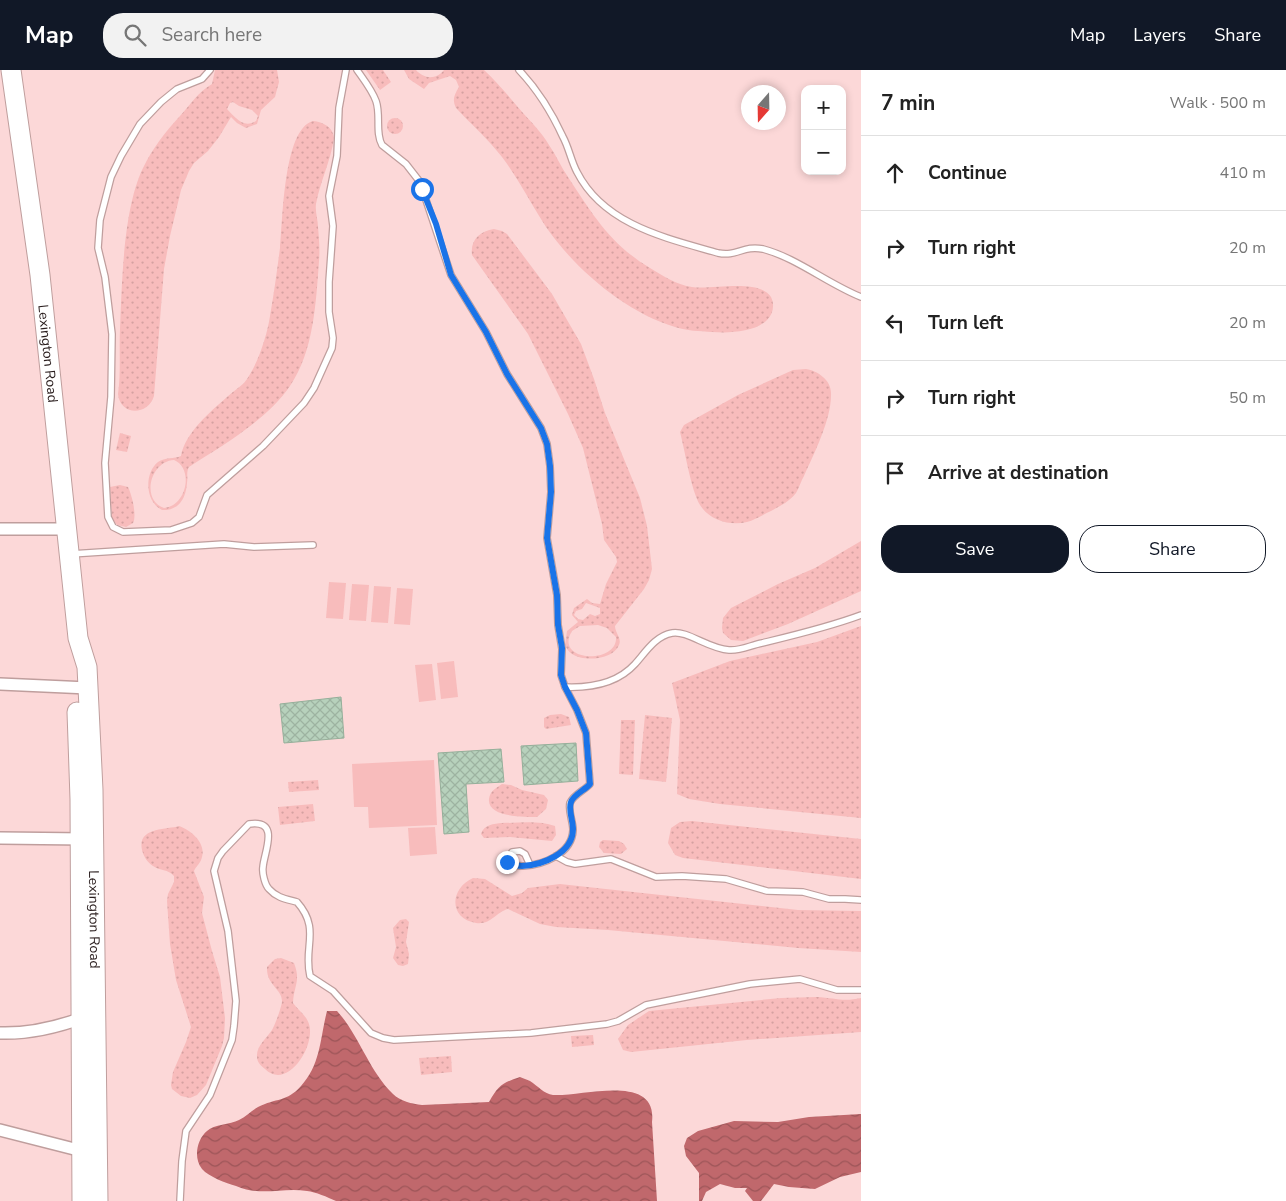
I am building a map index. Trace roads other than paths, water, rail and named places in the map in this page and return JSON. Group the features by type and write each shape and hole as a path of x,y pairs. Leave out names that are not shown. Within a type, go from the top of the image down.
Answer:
{"main road":[{"name":"Lexington Road","path":"10,70 39,266 78,638 86,667 82,688 87,839 90,1153 98,1201"},
{"name":"Lexington Road","path":"82,1201 90,1153"}],"street":[{"path":"0,529 68,529"},
{"path":"0,684 82,688"},
{"path":"0,838 87,839"},
{"path":"0,1033 14,1034 42,1030 89,1016"},
{"path":"0,1130 90,1153"}],"lane":[{"path":"210,70 202,79 185,85 172,93 140,124 111,177 100,220 98,248 105,277 112,334 111,397 105,463 108,517 113,527 123,532 170,530 192,523 199,517 207,494 263,446 304,403 314,388 332,348 329,282 334,226 329,196 337,156 339,108 346,70"},
{"path":"357,70 376,100 382,145 406,164 420,182 436,224 451,275 486,332 507,374 541,428 547,444 551,492 547,538 557,595 558,625 562,648 561,675 586,733 591,780 590,784 573,798 570,803 573,836 564,850 556,856 530,865"},
{"path":"520,70 541,98 564,138 576,170 583,182 598,202 615,215 643,229 718,253 729,255 752,248 768,251 861,297"},
{"path":"70,554 224,544 254,547 313,545"},
{"path":"565,687 594,686 610,681 629,670 661,637 670,633 680,632 717,648 740,650 861,615"},
{"path":"180,1201 186,1131 210,1095 232,1040 234,1026 236,1001 228,931 214,871 218,858 223,851 249,824 264,826 269,835 269,844 262,870 267,888 279,898 297,902 309,919 308,969 310,976 333,991 371,1034 383,1038 394,1040 531,1034 599,1026 618,1021 646,1005 764,982 800,978 837,990 861,990"},
{"path":"556,856 575,864 611,859 656,877 682,876 726,879 767,891 803,892 830,899 860,899"}],"water":[{"path":"327,1011 337,1011 352,1031 377,1075 396,1096 410,1103 422,1105 489,1102 502,1085 520,1077 553,1095 615,1091 631,1092 643,1097 651,1107 657,1201 336,1201 307,1191 255,1191 245,1189 209,1175 199,1165 197,1154 197,1149 204,1134 214,1127 235,1122 264,1104 291,1095 301,1086 313,1069"},
{"path":"861,1114 861,1172 840,1177 815,1189 774,1184 761,1201 753,1201 745,1191 747,1188 735,1188 720,1184 706,1192 702,1201 699,1201 699,1173 686,1156 684,1146 687,1138 698,1131 734,1121 778,1122 809,1117"}]}
